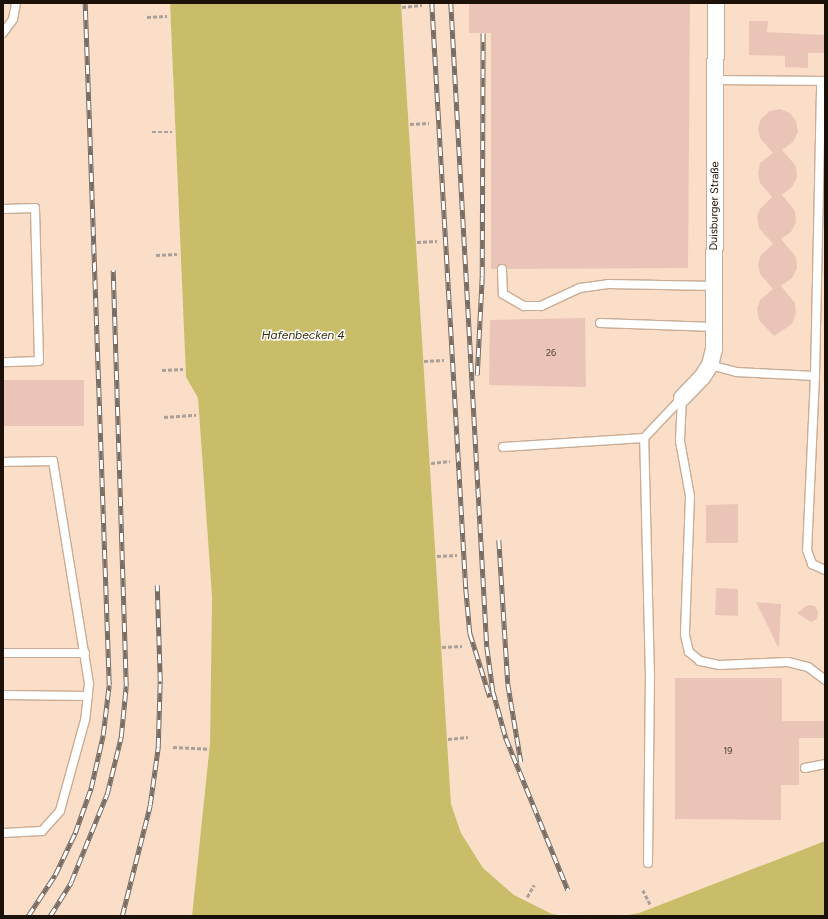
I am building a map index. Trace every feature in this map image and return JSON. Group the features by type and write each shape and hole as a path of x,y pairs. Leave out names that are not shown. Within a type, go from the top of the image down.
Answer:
{"street":[{"name":"Duisburger Straße","path":"710,365 715,327 716,3"},
{"path":"682,398 710,365"}],"lane":[{"path":"3,33 14,19 16,3"},
{"path":"716,80 823,81 815,376 807,550 812,564 825,570"},
{"path":"3,209 35,208 39,361 3,362"},
{"path":"502,269 503,294 524,306 541,306 580,288 608,284 715,286"},
{"path":"600,323 715,327"},
{"path":"710,365 736,372 815,376"},
{"path":"503,447 644,438 682,398"},
{"path":"682,398 680,441 690,496 685,635 689,652 700,661 719,665 788,662 808,667 825,680"},
{"path":"644,438 650,677 648,863"},
{"path":"3,462 53,461 85,653 88,696 69,788 60,811 42,831 3,833"},
{"path":"3,653 85,653"},
{"path":"3,694 88,696"},
{"path":"805,768 825,764"}],"path":[{"path":"402,7 422,5"},
{"path":"147,17 167,16"},
{"path":"410,124 429,123"},
{"path":"152,132 172,132"},
{"path":"417,242 437,241"},
{"path":"156,255 177,254"},
{"path":"424,361 444,360"},
{"path":"162,370 183,369"},
{"path":"164,417 196,415"},
{"path":"431,463 450,462"},
{"path":"437,556 457,555"},
{"path":"442,647 462,646"},
{"path":"448,739 468,737"},
{"path":"173,747 208,749"},
{"path":"527,898 534,884"},
{"path":"643,890 651,906"}],"shaded area":[{"path":"3,3 170,3 186,377 198,398 212,597 210,743 192,916 3,916"},
{"path":"401,3 825,3 825,841 639,913 622,916 552,914 514,895 483,868 461,833 451,804"}],"water":[{"name":"Hafenbecken 4","path":"170,3 401,3 451,804 461,833 483,868 514,895 552,914 566,916 192,916 210,743 212,597 198,398 186,377"},
{"path":"825,841 825,916 622,916 639,913"}],"building":[{"path":"469,3 690,3 688,268 508,269 502,264 497,269 491,269 491,33 469,33"},
{"path":"749,21 768,21 767,32 825,35 825,53 808,53 808,68 785,67 785,56 749,55"},
{"path":"780,109 790,113 796,121 798,132 793,142 782,150 796,166 797,177 792,187 782,195 795,211 796,222 791,232 781,239 796,257 797,268 792,278 781,286 795,303 796,313 792,324 774,336 759,320 757,309 760,300 773,289 760,274 758,264 761,255 773,244 759,228 757,217 760,209 772,197 760,183 758,173 760,163 773,153 760,138 758,128 761,119 770,111"},
{"path":"585,318 586,387 489,385 490,320"},
{"path":"3,380 84,380 84,426 3,426"},
{"path":"738,504 738,543 706,543 706,505"},
{"path":"716,588 738,589 738,616 715,615"},
{"path":"756,602 781,604 779,649"},
{"path":"808,605 815,606 818,612 817,619 811,622 797,613"},
{"path":"675,678 782,678 782,721 825,721 825,738 799,738 799,785 781,785 781,820 675,819"}],"railway":[{"path":"28,916 55,875 75,833 91,788 103,735 109,685 85,3"},
{"path":"432,3 466,589 470,633 490,697"},
{"path":"451,3 487,647 493,691 506,738 568,890"},
{"path":"477,375 482,276 483,33"},
{"path":"50,916 71,882 107,794 121,737 126,686 113,270"},
{"path":"499,540 508,684 521,762"},
{"path":"122,916 150,805 158,747 160,681 157,585"}]}
